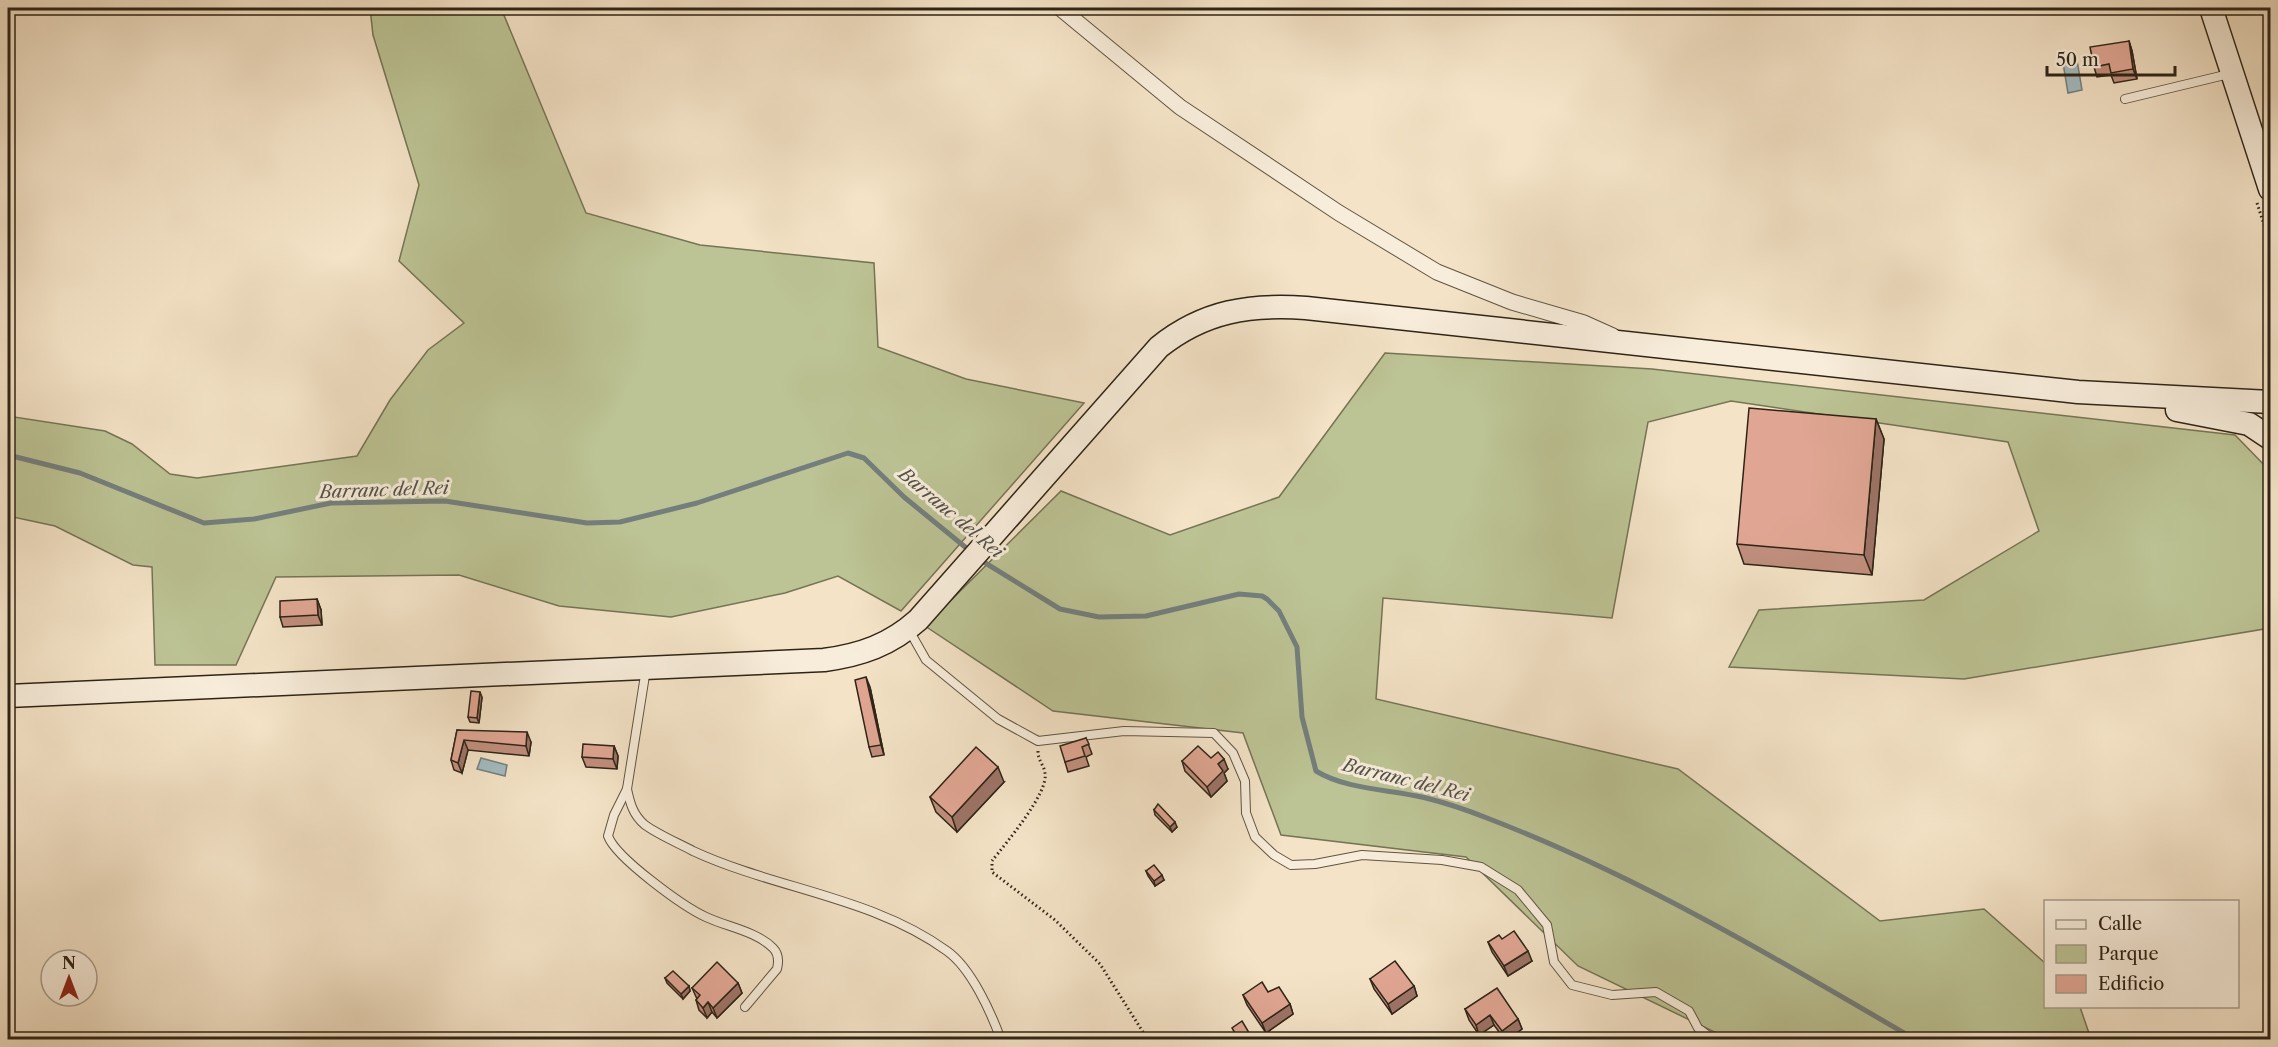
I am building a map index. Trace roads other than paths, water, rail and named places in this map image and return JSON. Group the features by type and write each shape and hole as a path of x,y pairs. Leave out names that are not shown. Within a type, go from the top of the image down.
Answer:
{"main road":[{"path":"2211,8 2271,189"},
{"path":"8,696 838,658 884,645 913,624 1159,347 1188,327 1230,310 1261,306 1306,308 2078,392 2271,402"},
{"path":"2078,392 2249,424 2271,438"}],"street":[{"path":"1060,8 1180,107 1339,213 1427,266 1512,302 1584,323 1626,342"}],"lane":[{"path":"2125,99 2233,73"},
{"path":"913,624 926,660 998,719 1038,741 1124,731 1214,733 1233,753 1245,781 1246,813 1255,837 1274,855 1291,865 1315,864 1362,855 1442,860 1481,867 1518,890 1547,925 1554,962 1572,985 1612,994 1656,992 1689,1011 1698,1028 1714,1040"},
{"path":"646,668 627,789 614,815 608,836 622,856 686,905 774,948 778,956 777,969 745,1007"},
{"path":"627,789 630,807 645,824 681,845 734,868 884,916 910,927 949,952 984,1001 1001,1040"}],"water":[{"path":"2077,60 2082,90 2068,93 2063,63"},
{"path":"481,758 507,765 505,776 477,769"}],"waterway":[{"name":"Barranc del Rei","path":"8,455 80,473 204,523 254,519 331,503 445,501 587,523 620,522 697,503 848,453 864,458 904,497 970,551"},
{"name":"Barranc del Rei","path":"979,559 1060,609 1099,617 1146,616 1239,594 1262,596 1279,611 1297,647 1302,717 1316,771 1355,786 1412,795 1449,804 1543,841 1706,920 1916,1040"}]}
